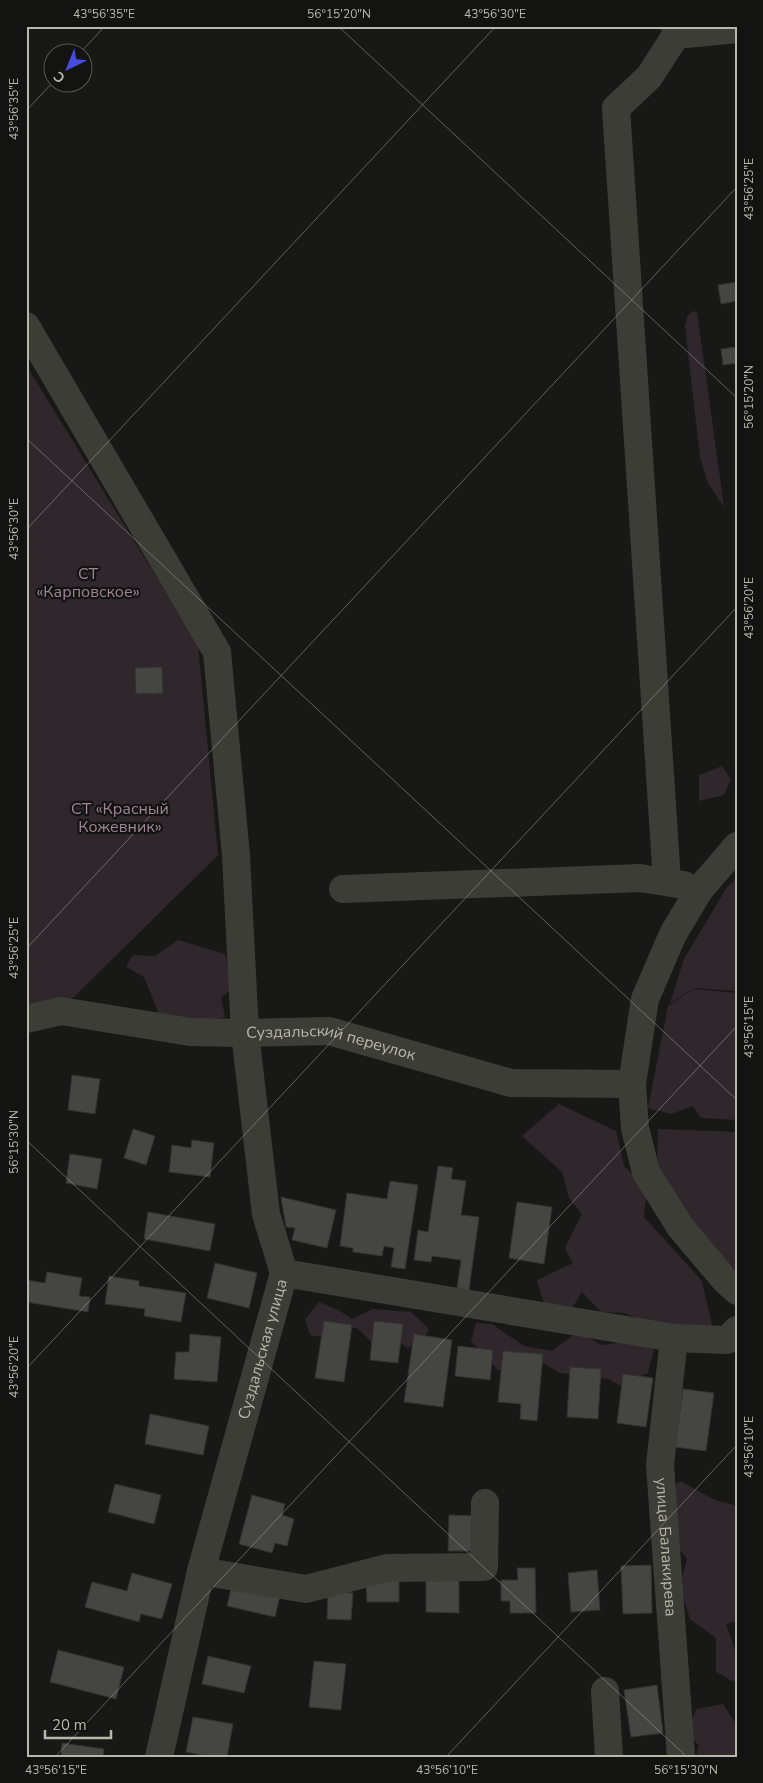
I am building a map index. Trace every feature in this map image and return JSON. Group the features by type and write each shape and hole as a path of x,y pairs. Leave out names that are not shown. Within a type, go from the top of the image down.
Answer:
{"street":[{"path":"667,881 616,108 649,77 676,31 737,30"},
{"path":"26,326 217,652 236,855 245,1033 266,1214 284,1273"},
{"path":"737,846 700,889 673,934 645,999 632,1084 635,1128 646,1172 681,1228 725,1280 737,1291"},
{"path":"343,889 640,878 667,881 700,889"},
{"name":"Суздальский переулок","path":"26,1019 61,1011 190,1032 329,1031 511,1083 632,1084"},
{"name":"Суздальская улица","path":"159,1757 201,1571 284,1273 674,1338 727,1340 737,1330"},
{"name":"улица Балакирева","path":"674,1338 660,1465 681,1757"},
{"path":"201,1571 306,1589 387,1568 484,1567 485,1503"},
{"path":"605,1691 609,1757"}],"green space":[{"path":"693,311 697,312 724,507 708,483 700,457 685,326 687,317"},
{"name":"СТ «Красный Кожевник»","path":"26,365 198,645 218,855 74,997 26,1008"},
{"path":"722,766 731,779 724,795 699,801 699,775"},
{"path":"737,878 737,991 694,988 670,1003 684,959 727,887"},
{"path":"178,940 225,954 232,988 221,998 225,1017 187,1025 160,1016 144,977 126,967 133,955 155,956"},
{"path":"693,989 737,993 737,1120 701,1118 693,1106 671,1114 648,1108 668,1006"},
{"path":"559,1104 616,1131 624,1166 647,1188 644,1217 702,1281 712,1325 689,1344 625,1313 601,1312 582,1292 567,1316 546,1311 537,1280 573,1263 565,1248 582,1214 569,1198 562,1172 522,1136"},
{"path":"658,1129 737,1132 737,1271 691,1224 672,1197 658,1163"},
{"path":"319,1302 338,1310 352,1319 373,1309 411,1312 429,1329 421,1342 407,1348 390,1335 376,1346 357,1328 340,1328 329,1338 310,1335 305,1319"},
{"path":"476,1323 492,1324 524,1346 552,1351 579,1331 601,1345 636,1341 654,1349 648,1373 619,1385 609,1379 560,1373 533,1357 517,1368 498,1370 471,1341"},
{"path":"680,1481 715,1500 737,1506 737,1621 726,1624 737,1660 734,1682 716,1672 716,1638 690,1619 680,1586 687,1559 666,1531 666,1492"},
{"path":"723,1704 737,1726 737,1757 696,1757 699,1745 685,1733 697,1709"}],"building":[{"path":"737,282 737,301 721,304 718,285"},
{"path":"737,347 737,363 723,365 721,349"},
{"path":"162,667 163,693 136,694 135,668"},
{"path":"72,1075 100,1079 95,1114 68,1110"},
{"path":"133,1129 155,1136 146,1165 124,1158"},
{"path":"192,1140 214,1143 210,1177 169,1172 172,1145 191,1148"},
{"path":"70,1154 102,1159 97,1189 66,1183"},
{"path":"438,1166 453,1168 451,1179 466,1181 461,1215 479,1217 469,1290 457,1288 461,1260 432,1256 431,1262 414,1260 418,1230 428,1232"},
{"path":"390,1181 418,1185 405,1269 391,1267 394,1248 384,1246 382,1256 353,1252 353,1248 340,1246 347,1193 387,1199"},
{"path":"281,1197 336,1210 327,1248 292,1240 295,1228 286,1227"},
{"path":"517,1202 552,1207 544,1264 509,1258"},
{"path":"148,1212 215,1224 210,1251 144,1239"},
{"path":"215,1263 257,1273 249,1308 207,1298"},
{"path":"47,1272 82,1278 79,1296 90,1297 88,1312 26,1302 26,1280 45,1283"},
{"path":"109,1276 139,1281 139,1286 186,1293 181,1322 144,1316 145,1309 105,1304"},
{"path":"324,1321 352,1325 344,1382 315,1378"},
{"path":"374,1321 403,1324 398,1363 370,1360"},
{"path":"190,1334 221,1337 217,1382 174,1379 176,1352 189,1352"},
{"path":"414,1334 452,1340 443,1407 404,1402"},
{"path":"458,1346 493,1350 490,1380 455,1376"},
{"path":"503,1351 543,1354 537,1421 520,1419 521,1404 498,1402"},
{"path":"570,1367 601,1369 598,1419 567,1417"},
{"path":"623,1374 653,1378 646,1427 617,1423"},
{"path":"683,1389 714,1393 706,1451 675,1447"},
{"path":"150,1414 209,1426 203,1455 145,1444"},
{"path":"115,1484 161,1495 154,1524 108,1512"},
{"path":"252,1495 285,1504 282,1515 294,1519 287,1546 275,1543 272,1553 239,1544"},
{"path":"449,1515 478,1516 478,1551 448,1551"},
{"path":"651,1565 652,1613 623,1614 621,1566"},
{"path":"517,1568 535,1568 536,1613 510,1613 510,1601 501,1601 501,1580 518,1580"},
{"path":"597,1570 600,1610 571,1612 568,1573"},
{"path":"132,1573 172,1584 162,1619 141,1614 139,1622 85,1607 92,1582 127,1591"},
{"path":"426,1576 459,1577 459,1613 426,1612"},
{"path":"399,1579 399,1602 367,1602 366,1580"},
{"path":"232,1585 280,1596 275,1617 227,1606"},
{"path":"328,1591 353,1593 351,1620 327,1619"},
{"path":"58,1650 124,1667 116,1699 50,1682"},
{"path":"208,1656 251,1666 244,1693 202,1684"},
{"path":"314,1661 346,1664 341,1710 309,1707"},
{"path":"657,1685 663,1733 631,1737 624,1690"},
{"path":"193,1717 233,1724 227,1757 212,1757 186,1752"},
{"path":"62,1743 104,1749 103,1757 61,1757"}],"park label":[{"name":"СТ «Карповское»","path":"88,583"}]}
